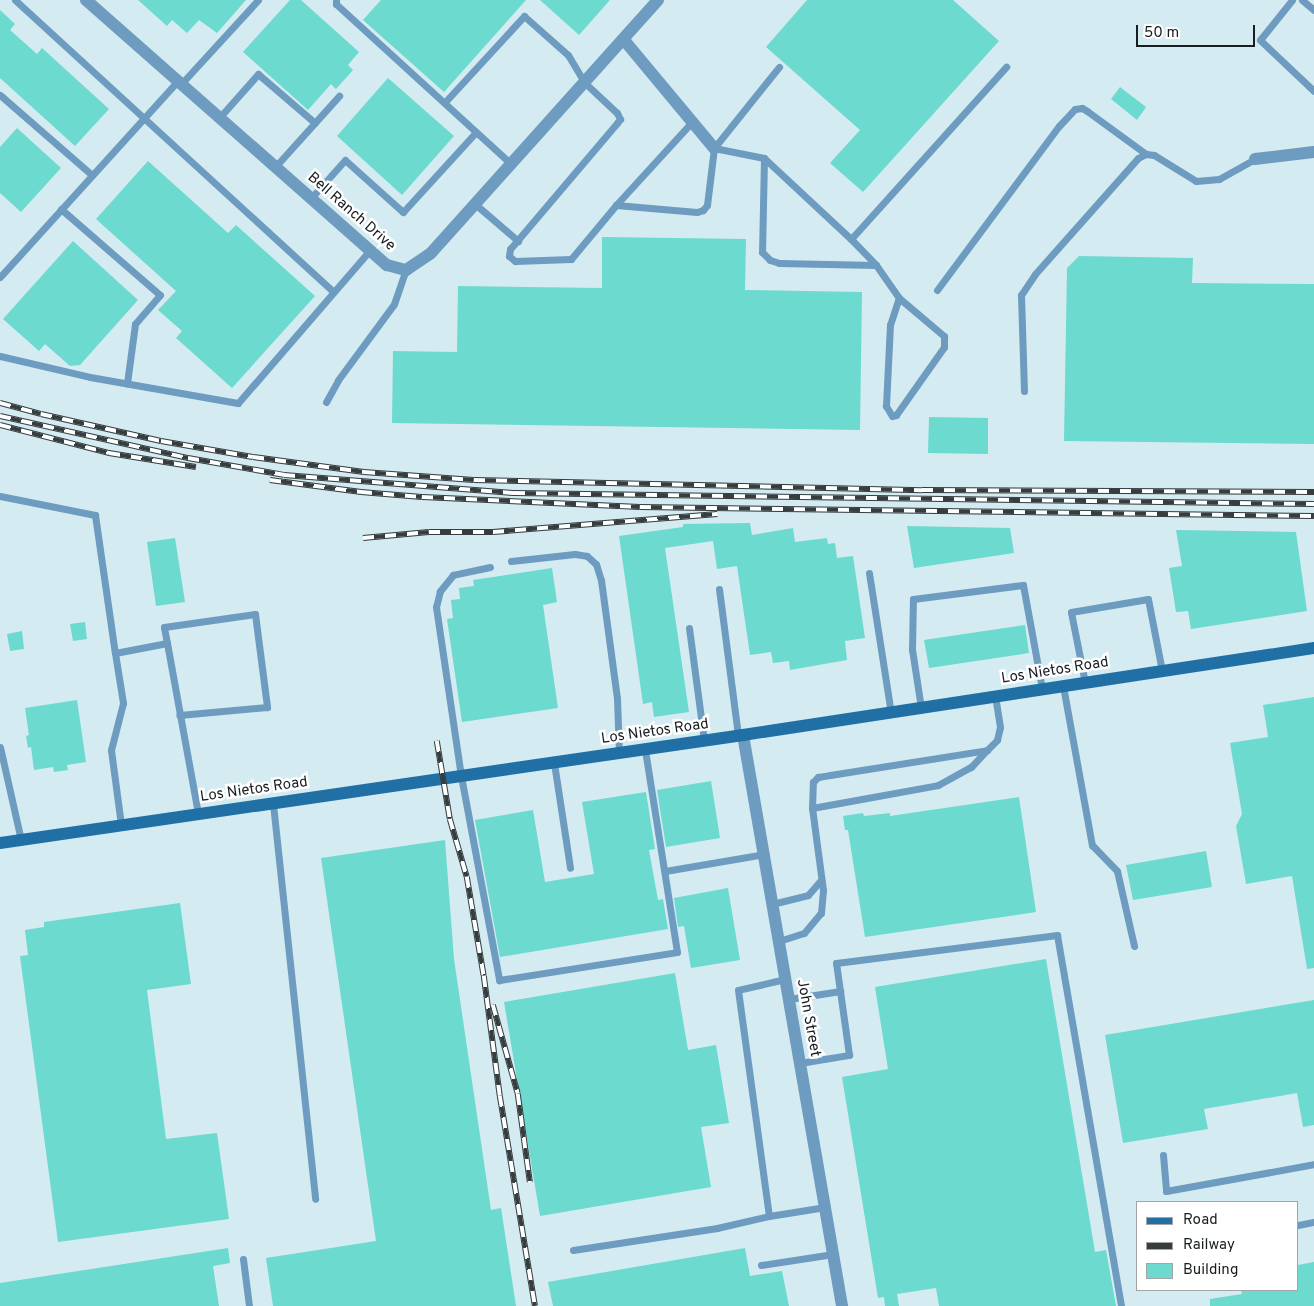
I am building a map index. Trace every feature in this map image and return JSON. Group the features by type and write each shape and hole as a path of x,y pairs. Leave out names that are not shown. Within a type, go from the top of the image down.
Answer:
{"main road":[{"name":"Los Nietos Road","path":"0,843 740,736 1314,648"}],"street":[{"name":"Bell Ranch Drive","path":"86,0 388,266 406,270"},
{"path":"406,270 430,253 624,40 658,0"},
{"path":"624,40 691,123 714,148"},
{"path":"1255,159 1314,152"},
{"name":"John Street","path":"740,736 764,854 842,1306"}],"lane":[{"path":"14,0 334,292"},
{"path":"2,272 258,0"},
{"path":"336,0 336,4 511,164"},
{"path":"1292,0 1260,40 1314,91"},
{"path":"1302,0 1314,10"},
{"path":"445,102 524,16 568,55 585,83 618,113 620,118 510,249 509,256 515,261 571,259 616,205 691,123"},
{"path":"616,205 697,212 704,210 707,205 714,148 779,67"},
{"path":"850,239 1006,67"},
{"path":"219,118 258,74 314,123"},
{"path":"0,94 92,175"},
{"path":"275,167 338,96"},
{"path":"937,290 1060,126 1075,109 1082,108 1088,111 1146,154 1154,155 1196,181 1219,179 1255,159"},
{"path":"311,198 345,160 403,212 476,132"},
{"path":"714,148 764,158 876,265 899,298 941,331 945,342 934,362 896,415 892,416 886,406 890,325 899,298"},
{"path":"1024,391 1022,295 1035,274 1138,158 1146,154"},
{"path":"764,158 762,252 770,260 779,263 876,265"},
{"path":"475,204 518,240"},
{"path":"61,209 160,295 135,324 127,384"},
{"path":"0,356 127,384 238,403 370,250"},
{"path":"326,402 338,380 394,304 406,270"},
{"path":"0,496 95,516 123,703 112,750 121,826"},
{"path":"512,562 575,554 587,556 596,564 601,580 616,690 619,753"},
{"path":"490,567 453,575 440,591 436,607 461,776 499,980 678,952 645,750"},
{"path":"869,573 891,713"},
{"path":"921,708 912,649 913,599 1023,585 1042,689"},
{"path":"719,589 740,736"},
{"path":"1085,682 1071,612 1148,599 1162,671"},
{"path":"179,715 267,707 255,614 164,628 179,715 198,814"},
{"path":"690,628 704,741"},
{"path":"115,653 167,643"},
{"path":"1063,686 1092,845 1117,870 1134,946"},
{"path":"812,808 938,785 971,767 997,740 1000,727 996,696"},
{"path":"0,746 21,840"},
{"path":"779,941 804,933 822,913 821,880 812,808 813,782 818,777 987,750"},
{"path":"554,763 570,868"},
{"path":"273,804 314,1199"},
{"path":"664,872 764,854"},
{"path":"772,904 808,895 821,880"},
{"path":"800,1064 849,1055 836,963 1058,935 1121,1306"},
{"path":"769,1216 738,990 785,979"},
{"path":"789,999 840,991"},
{"path":"1163,1155 1166,1191 1314,1164"},
{"path":"573,1250 717,1228 769,1216 825,1207"},
{"path":"1299,1225 1314,1222"},
{"path":"761,1266 833,1254"},
{"path":"243,1259 249,1306"}],"shaded area":[{"path":"0,0 1314,0 1314,1306 0,1306"}],"building":[{"path":"138,0 246,0 217,33 199,20 187,33 172,20 167,26"},
{"path":"290,0 301,0 359,52 348,65 353,70 336,89 331,84 308,110 243,52"},
{"path":"381,0 526,0 444,92 363,20"},
{"path":"540,0 610,0 579,35"},
{"path":"807,0 953,0 999,41 863,192 830,163 860,130 766,47"},
{"path":"0,10 15,24 10,30 37,54 42,48 109,109 75,146 0,78"},
{"path":"388,78 454,136 402,195 337,136"},
{"path":"1120,87 1146,107 1137,120 1111,99"},
{"path":"17,128 61,168 21,212 0,193 0,147"},
{"path":"148,161 228,233 236,225 315,296 232,388 176,338 182,331 158,310 176,291 96,219"},
{"path":"602,237 746,239 745,290 862,292 860,430 392,423 393,351 457,352 458,286 602,288"},
{"path":"73,241 138,300 80,365 70,366 45,344 39,351 3,319"},
{"path":"1079,256 1193,258 1192,283 1314,284 1314,444 1064,441 1067,268"},
{"path":"929,417 988,418 988,454 928,453"},
{"path":"750,523 752,535 793,528 795,542 827,538 828,544 835,543 837,558 853,556 865,638 845,641 847,660 790,670 789,661 773,663 771,652 750,655 737,566 717,569 713,541 665,548 689,712 654,717 652,702 643,704 619,536 683,527 683,524"},
{"path":"907,526 1010,528 1014,553 914,568"},
{"path":"1176,530 1296,532 1307,611 1191,629 1188,611 1176,612 1169,568 1182,566"},
{"path":"175,538 185,602 156,606 147,542"},
{"path":"552,568 557,602 543,605 558,708 462,722 447,619 453,618 451,600 460,599 459,588 474,586 473,580"},
{"path":"85,622 87,639 73,641 70,624"},
{"path":"1025,625 1029,653 929,668 924,640"},
{"path":"22,631 24,649 10,651 7,634"},
{"path":"1314,697 1314,968 1307,969 1292,876 1246,884 1236,826 1242,814 1230,743 1268,737 1263,705"},
{"path":"77,700 86,762 67,765 68,770 54,772 53,767 34,770 31,747 28,748 26,736 29,735 25,708"},
{"path":"711,781 720,838 666,847 657,790"},
{"path":"646,792 655,849 649,850 658,900 663,899 668,929 500,957 475,820 533,810 545,882 594,874 582,802"},
{"path":"1019,797 1036,912 865,937 848,830 845,830 843,816 863,813 864,816 890,813 890,816"},
{"path":"445,840 454,959 491,1210 501,1208 516,1306 273,1306 266,1258 376,1241 321,858"},
{"path":"1206,851 1212,887 1133,900 1126,865"},
{"path":"728,888 740,960 691,968 684,926 678,927 674,898"},
{"path":"180,903 191,984 147,990 166,1139 217,1133 229,1219 58,1242 20,956 28,955 25,930 44,927 44,922"},
{"path":"1046,959 1095,1252 1106,1250 1116,1306 939,1306 936,1288 897,1294 899,1306 885,1306 884,1297 878,1298 842,1077 888,1069 875,987"},
{"path":"675,973 688,1050 716,1045 729,1123 701,1127 711,1187 540,1216 504,1002"},
{"path":"1314,1000 1314,1125 1303,1127 1297,1093 1204,1109 1208,1129 1123,1143 1105,1035"},
{"path":"228,1248 230,1263 213,1266 219,1306 0,1306 0,1283"},
{"path":"745,1248 750,1276 782,1271 789,1306 553,1306 548,1282"},
{"path":"1314,1262 1314,1306 1210,1306 1210,1299 1242,1294 1241,1291 1299,1291 1299,1265"}],"railway":[{"path":"0,403 161,441 253,457 364,472 474,480 922,490 1314,492"},
{"path":"0,416 188,458 284,475 514,493 1314,504"},
{"path":"0,425 109,453 196,467"},
{"path":"270,480 361,492 422,497 640,507 1314,516"},
{"path":"363,538 429,532 493,532 717,514"},
{"path":"437,741 450,819 467,877 484,976 500,1096 535,1306"},
{"path":"493,1005 518,1094 530,1182"}]}
